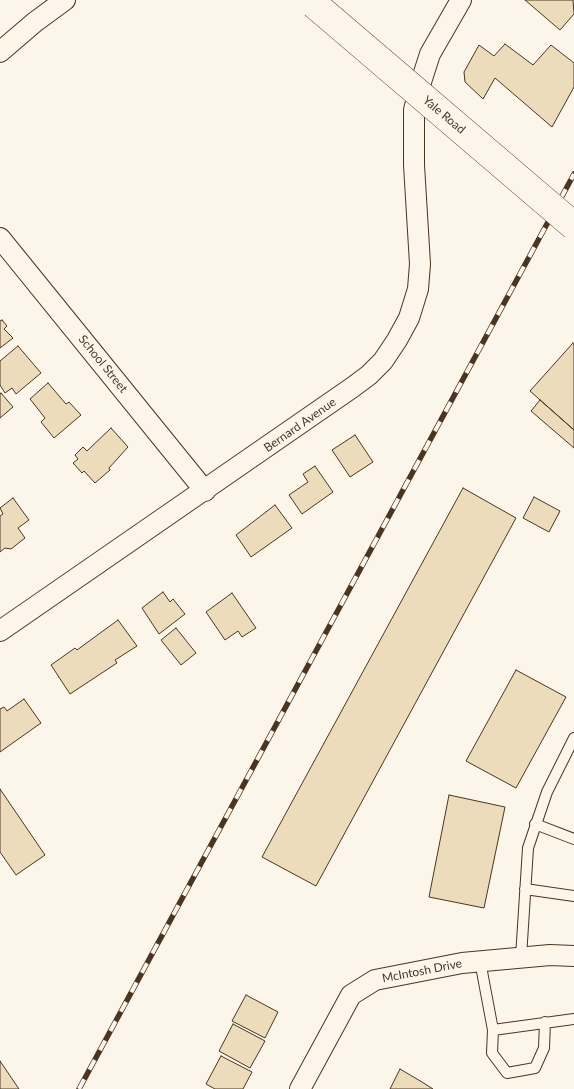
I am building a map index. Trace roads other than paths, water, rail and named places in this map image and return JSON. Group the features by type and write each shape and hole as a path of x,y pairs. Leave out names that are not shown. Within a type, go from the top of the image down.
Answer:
{"main road":[{"name":"Yale Road","path":"314,4 574,226"}],"street":[{"path":"0,52 35,22 65,0"},
{"name":"Bernard Avenue","path":"0,631 205,491 358,383 383,361 409,318 418,289 420,264 414,165 414,110 430,54 461,0"},
{"name":"School Street","path":"0,238 205,491"},
{"name":"McIntosh Drive","path":"300,1089 351,996 375,980 462,963 550,955 574,956"}],"lane":[{"path":"521,957 528,848 547,792 574,738"},
{"path":"535,824 574,839"},
{"path":"525,890 574,896"},
{"path":"480,961 492,1030 492,1053 507,1073 535,1068 544,1048 545,1022"},
{"path":"492,1030 574,1019"}],"railway":[{"path":"79,1089 574,174"}]}
